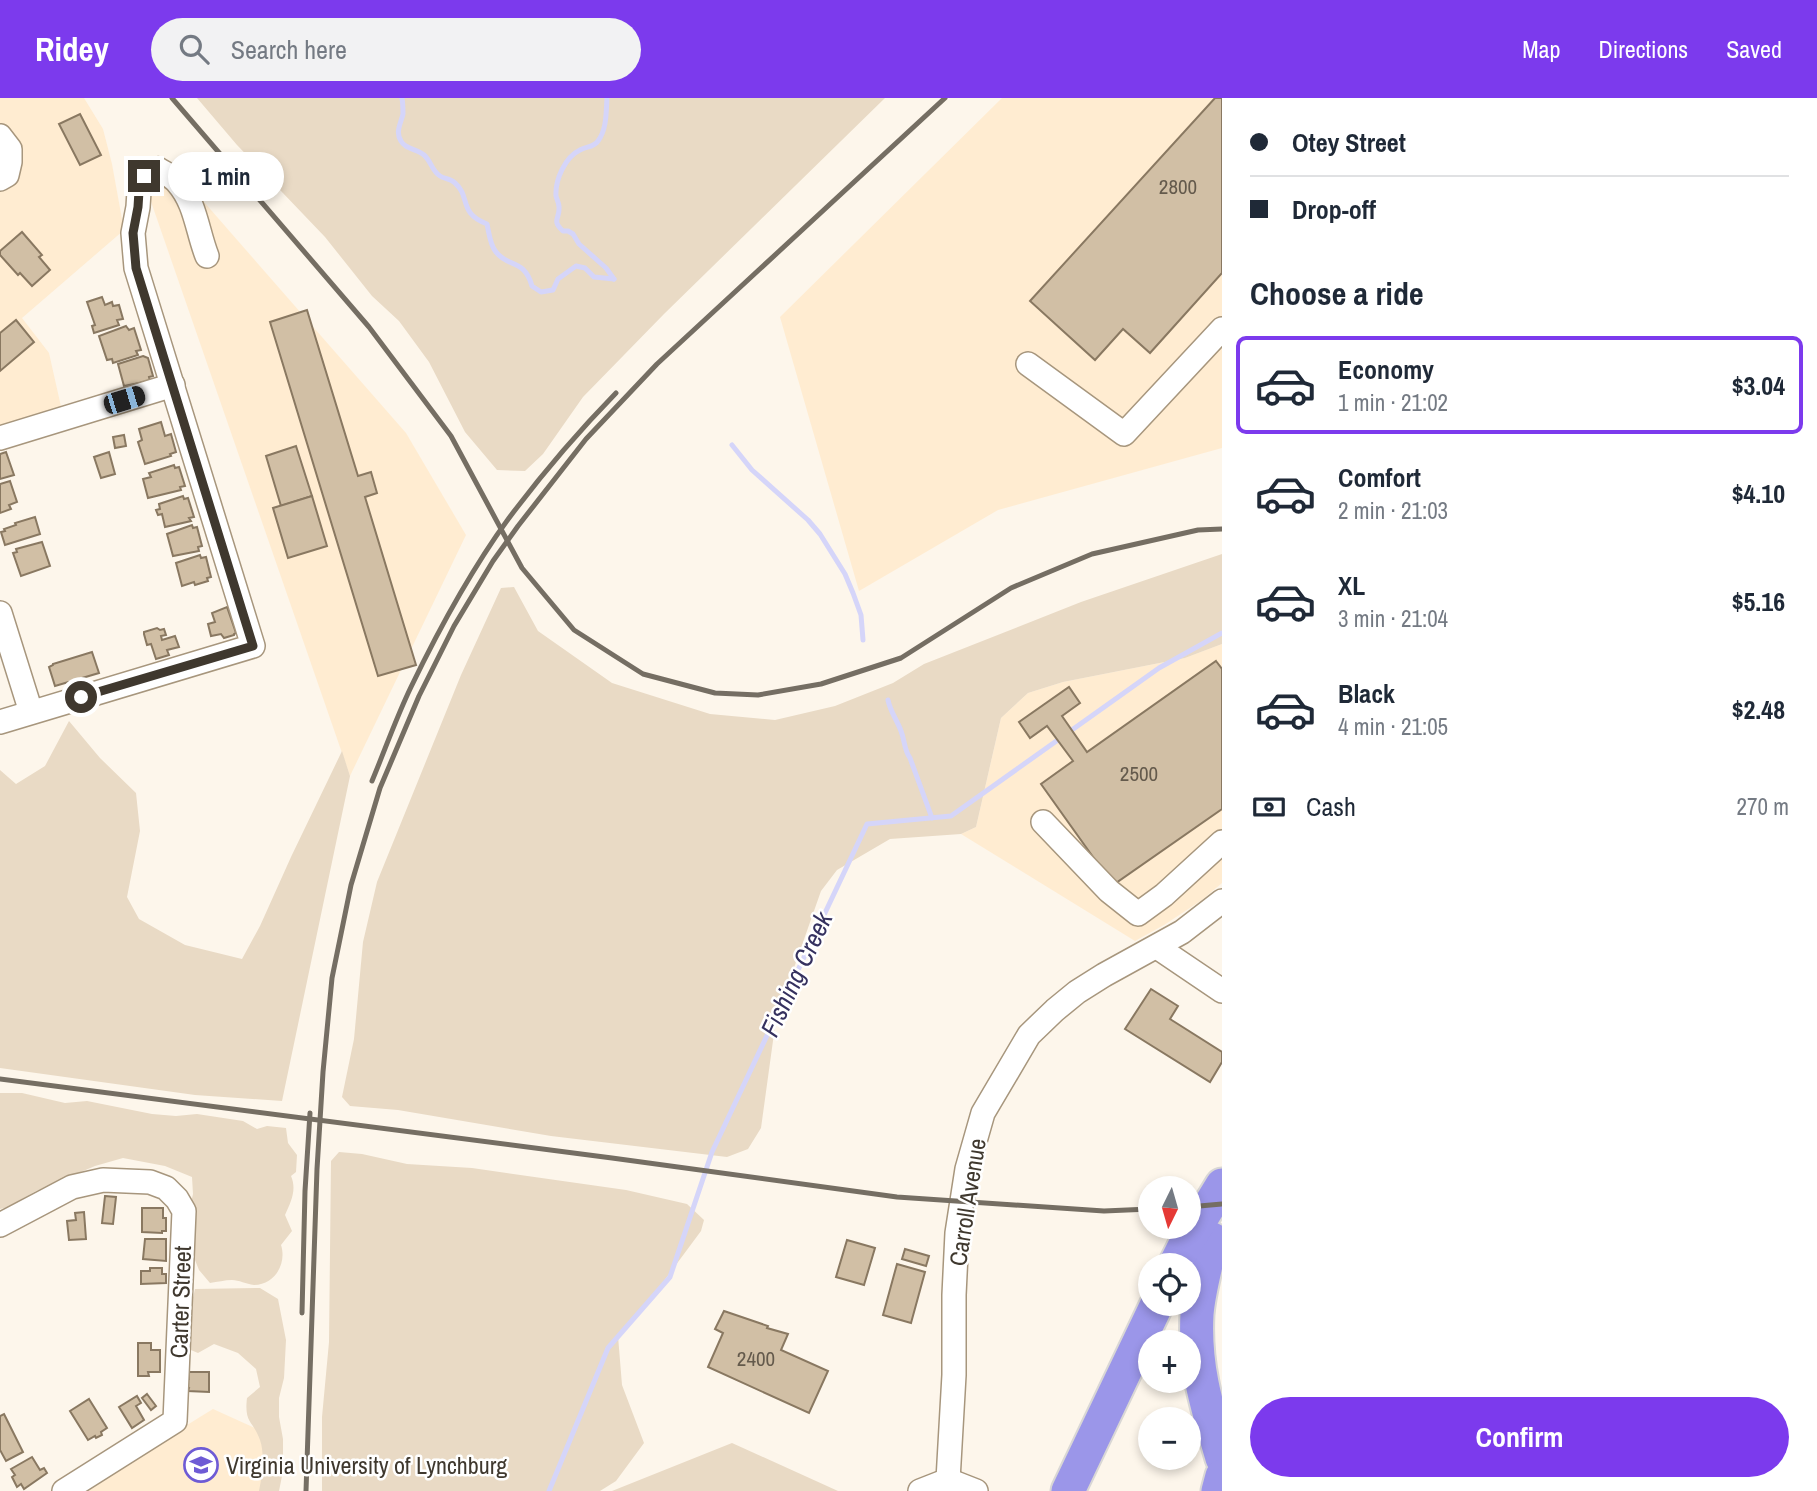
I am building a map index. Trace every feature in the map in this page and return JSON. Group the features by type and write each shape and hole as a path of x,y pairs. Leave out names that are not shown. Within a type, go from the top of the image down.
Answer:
{"highway":[{"path":"1181,1253 1222,1185"},
{"path":"1201,1261 1217,1230"},
{"path":"1217,1230 1197,1310 1196,1353 1204,1398 1222,1458"},
{"path":"1081,1488 1152,1316"},
{"path":"1081,1488 1118,1427 1138,1385"},
{"path":"1218,1491 1222,1476"}],"street":[{"path":"0,136 10,149 10,162 7,175 0,179"},
{"path":"0,722 253,646 136,268 133,233 144,176 158,169 176,180 194,208 200,239 207,256"},
{"path":"1028,364 1124,434 1222,329"},
{"path":"0,438 173,385"},
{"path":"0,613 31,712"},
{"path":"1043,822 1109,891 1139,914 1163,943 1222,991"},
{"path":"1139,914 1222,842"},
{"name":"Carroll Avenue","path":"947,1485 954,1375 957,1233 967,1169 984,1113 1029,1035 1055,1010 1095,980 1163,943 1209,913 1222,901"},
{"name":"Carter Street","path":"0,1225 72,1187 103,1180 150,1182 166,1188 184,1211 175,1422 64,1491"},
{"path":"920,1491 947,1485 976,1491"}],"shaded area":[{"path":"0,98 84,98 103,129 124,230 22,318 49,353 62,411 0,431"},
{"path":"197,98 885,98 583,397 543,454 525,471 497,470 465,432 429,362 399,321 372,296 325,237 237,145"},
{"path":"1002,98 1222,98 1222,448 998,510 859,591 780,317"},
{"path":"176,170 406,433 466,535 350,776 148,193"},
{"path":"1222,554 1222,644 1185,658 1063,682 1028,693 1001,718 976,827 961,834 890,839 837,870 821,891 776,1019 761,1128 748,1149 727,1157 551,1136 398,1110 350,1106 342,1097 354,1039 363,942 377,882 461,675 501,588 514,587 538,631 612,683 710,714 775,720 835,706 893,683 924,664 1081,602"},
{"path":"1222,644 1222,883 1202,900 1135,941 961,834 976,827 1001,718 1028,693 1063,682 1185,658"},
{"path":"69,721 100,758 136,793 140,831 127,897 139,919 185,945 242,959 342,751 350,776 282,1101 195,1095 0,1068 0,770 16,784 45,766"},
{"path":"0,1093 22,1093 65,1103 87,1101 152,1114 197,1114 243,1121 257,1129 267,1126 286,1128 288,1143 297,1155 296,1172 291,1176 292,1196 285,1215 292,1231 281,1245 282,1259 278,1272 261,1284 232,1280 210,1283 199,1270 189,1245 188,1216 193,1194 192,1177 165,1166 123,1158 95,1166 0,1209"},
{"path":"339,1152 407,1164 472,1168 626,1190 687,1204 704,1220 701,1231 641,1312 618,1336 622,1385 644,1443 616,1481 600,1491 322,1491 322,1417 329,1342 331,1161"},
{"path":"260,1288 278,1299 286,1340 284,1378 279,1398 283,1471 279,1491 259,1491 262,1446 248,1417 246,1406 247,1398 260,1387 256,1369 238,1353 214,1344 198,1353 186,1348 195,1289"},
{"name":"Virginia University of Lynchburg","path":"213,1409 279,1439 278,1491 80,1491"},
{"path":"732,1443 838,1491 612,1491"}],"building":[{"path":"1215,98 1222,98 1222,273 1150,353 1123,329 1095,360 1030,301"},
{"path":"80,114 101,155 80,165 59,124"},
{"path":"22,232 42,255 39,257 50,270 32,286 0,255 0,251"},
{"path":"102,297 105,305 112,302 113,306 119,305 123,319 117,320 119,325 94,333 92,326 95,325 87,302"},
{"path":"307,310 358,476 371,472 377,493 365,497 416,665 378,676 270,322"},
{"path":"16,320 34,342 0,371 0,333"},
{"path":"126,326 129,330 134,328 141,350 136,351 138,355 113,363 112,359 107,360 99,336"},
{"path":"143,356 148,358 153,376 149,377 150,381 124,386 118,364"},
{"path":"161,422 165,436 171,434 176,452 145,464 138,442 142,440 139,429"},
{"path":"124,435 126,446 115,448 113,437"},
{"path":"296,446 312,496 281,506 266,456"},
{"path":"6,452 14,475 0,479 0,454"},
{"path":"109,452 115,474 101,478 94,457"},
{"path":"174,465 175,468 179,467 185,486 180,487 181,490 148,498 143,479 151,477 149,473"},
{"path":"10,481 17,502 9,505 11,509 0,513 0,484"},
{"path":"183,496 184,499 188,498 194,517 189,518 191,521 165,527 162,514 158,515 156,510 160,509 159,504"},
{"path":"312,496 327,546 288,558 273,508"},
{"path":"35,517 40,534 5,545 1,532 5,531 4,529"},
{"path":"192,525 193,528 197,527 202,546 198,547 199,551 173,556 167,534"},
{"path":"42,542 50,566 21,576 13,553 17,552 16,549"},
{"path":"200,555 201,558 206,557 211,577 207,578 208,581 182,586 176,563"},
{"path":"227,607 236,633 224,638 221,634 211,636 208,624 215,622 212,613"},
{"path":"164,629 166,635 161,636 162,640 175,636 179,647 167,650 169,655 156,659 151,644 147,645 144,632"},
{"path":"92,652 99,673 55,686 49,667"},
{"path":"1216,661 1222,669 1222,809 1113,885 1041,784 1073,761 1047,726 1030,738 1019,722 1069,687 1080,703 1062,716 1087,752"},
{"path":"1151,989 1178,1006 1170,1019 1222,1052 1222,1062 1210,1082 1125,1029"},
{"path":"105,1196 116,1197 113,1224 102,1223"},
{"path":"142,1208 163,1208 166,1231 142,1232"},
{"path":"84,1212 86,1239 69,1240 67,1221 76,1220 75,1213"},
{"path":"145,1239 166,1239 166,1261 143,1259"},
{"path":"847,1240 875,1248 864,1285 836,1277"},
{"path":"905,1249 929,1256 926,1266 902,1259"},
{"path":"897,1264 925,1272 911,1323 883,1315"},
{"path":"150,1268 162,1268 162,1274 166,1274 166,1283 141,1284 141,1271 150,1271"},
{"path":"724,1311 788,1334 781,1350 828,1371 809,1413 708,1367 723,1333 715,1329"},
{"path":"138,1343 151,1343 151,1350 160,1350 160,1372 148,1372 149,1376 138,1376"},
{"path":"189,1372 209,1372 209,1392 188,1391 186,1379 189,1379"},
{"path":"147,1394 156,1406 151,1410 142,1398"},
{"path":"137,1396 141,1403 136,1406 144,1420 132,1428 119,1407"},
{"path":"89,1399 107,1428 101,1432 102,1435 88,1440 70,1411"},
{"path":"4,1414 23,1452 6,1461 0,1450 0,1416"},
{"path":"32,1457 40,1470 44,1468 47,1473 24,1489 21,1484 17,1487 11,1469"}],"waterway":[{"path":"402,98 403,114 398,131 401,141 405,146 424,155 437,174 460,188 468,210 478,220 487,224 496,252 525,271 532,286 541,292 553,290 558,279 576,266 585,268 594,277 614,279"},
{"path":"607,98 606,120 598,141 575,153 559,176 556,190 559,207 557,222 563,231 573,234 579,244 606,268 614,279"},
{"path":"732,445 752,470 820,534 845,574 853,593 861,615 863,640"},
{"name":"Fishing Creek","path":"549,1491 608,1348 670,1277 712,1152 867,824 951,816 1159,668 1222,633"},
{"path":"888,700 932,818"}],"railway":[{"path":"172,98 369,327 451,436 522,568 574,630 643,674 715,693 758,695 821,684 901,658 1011,588 1092,554 1198,530 1222,529"},
{"path":"306,1491 317,1169 332,978 351,885 380,788 419,696 454,626 493,561 586,439 657,364 945,98"},
{"path":"372,781 400,710 422,665 456,600 482,558 534,485 616,393"},
{"path":"0,1079 897,1197 1104,1211 1138,1210"},
{"path":"302,1313 310,1113"},
{"path":"1201,1206 1222,1204"}],"place":[{"name":"Virginia University of Lynchburg","path":"201,1465"}],"route":[{"path":"81,697 253,646 136,268 133,233 144,176"}]}
